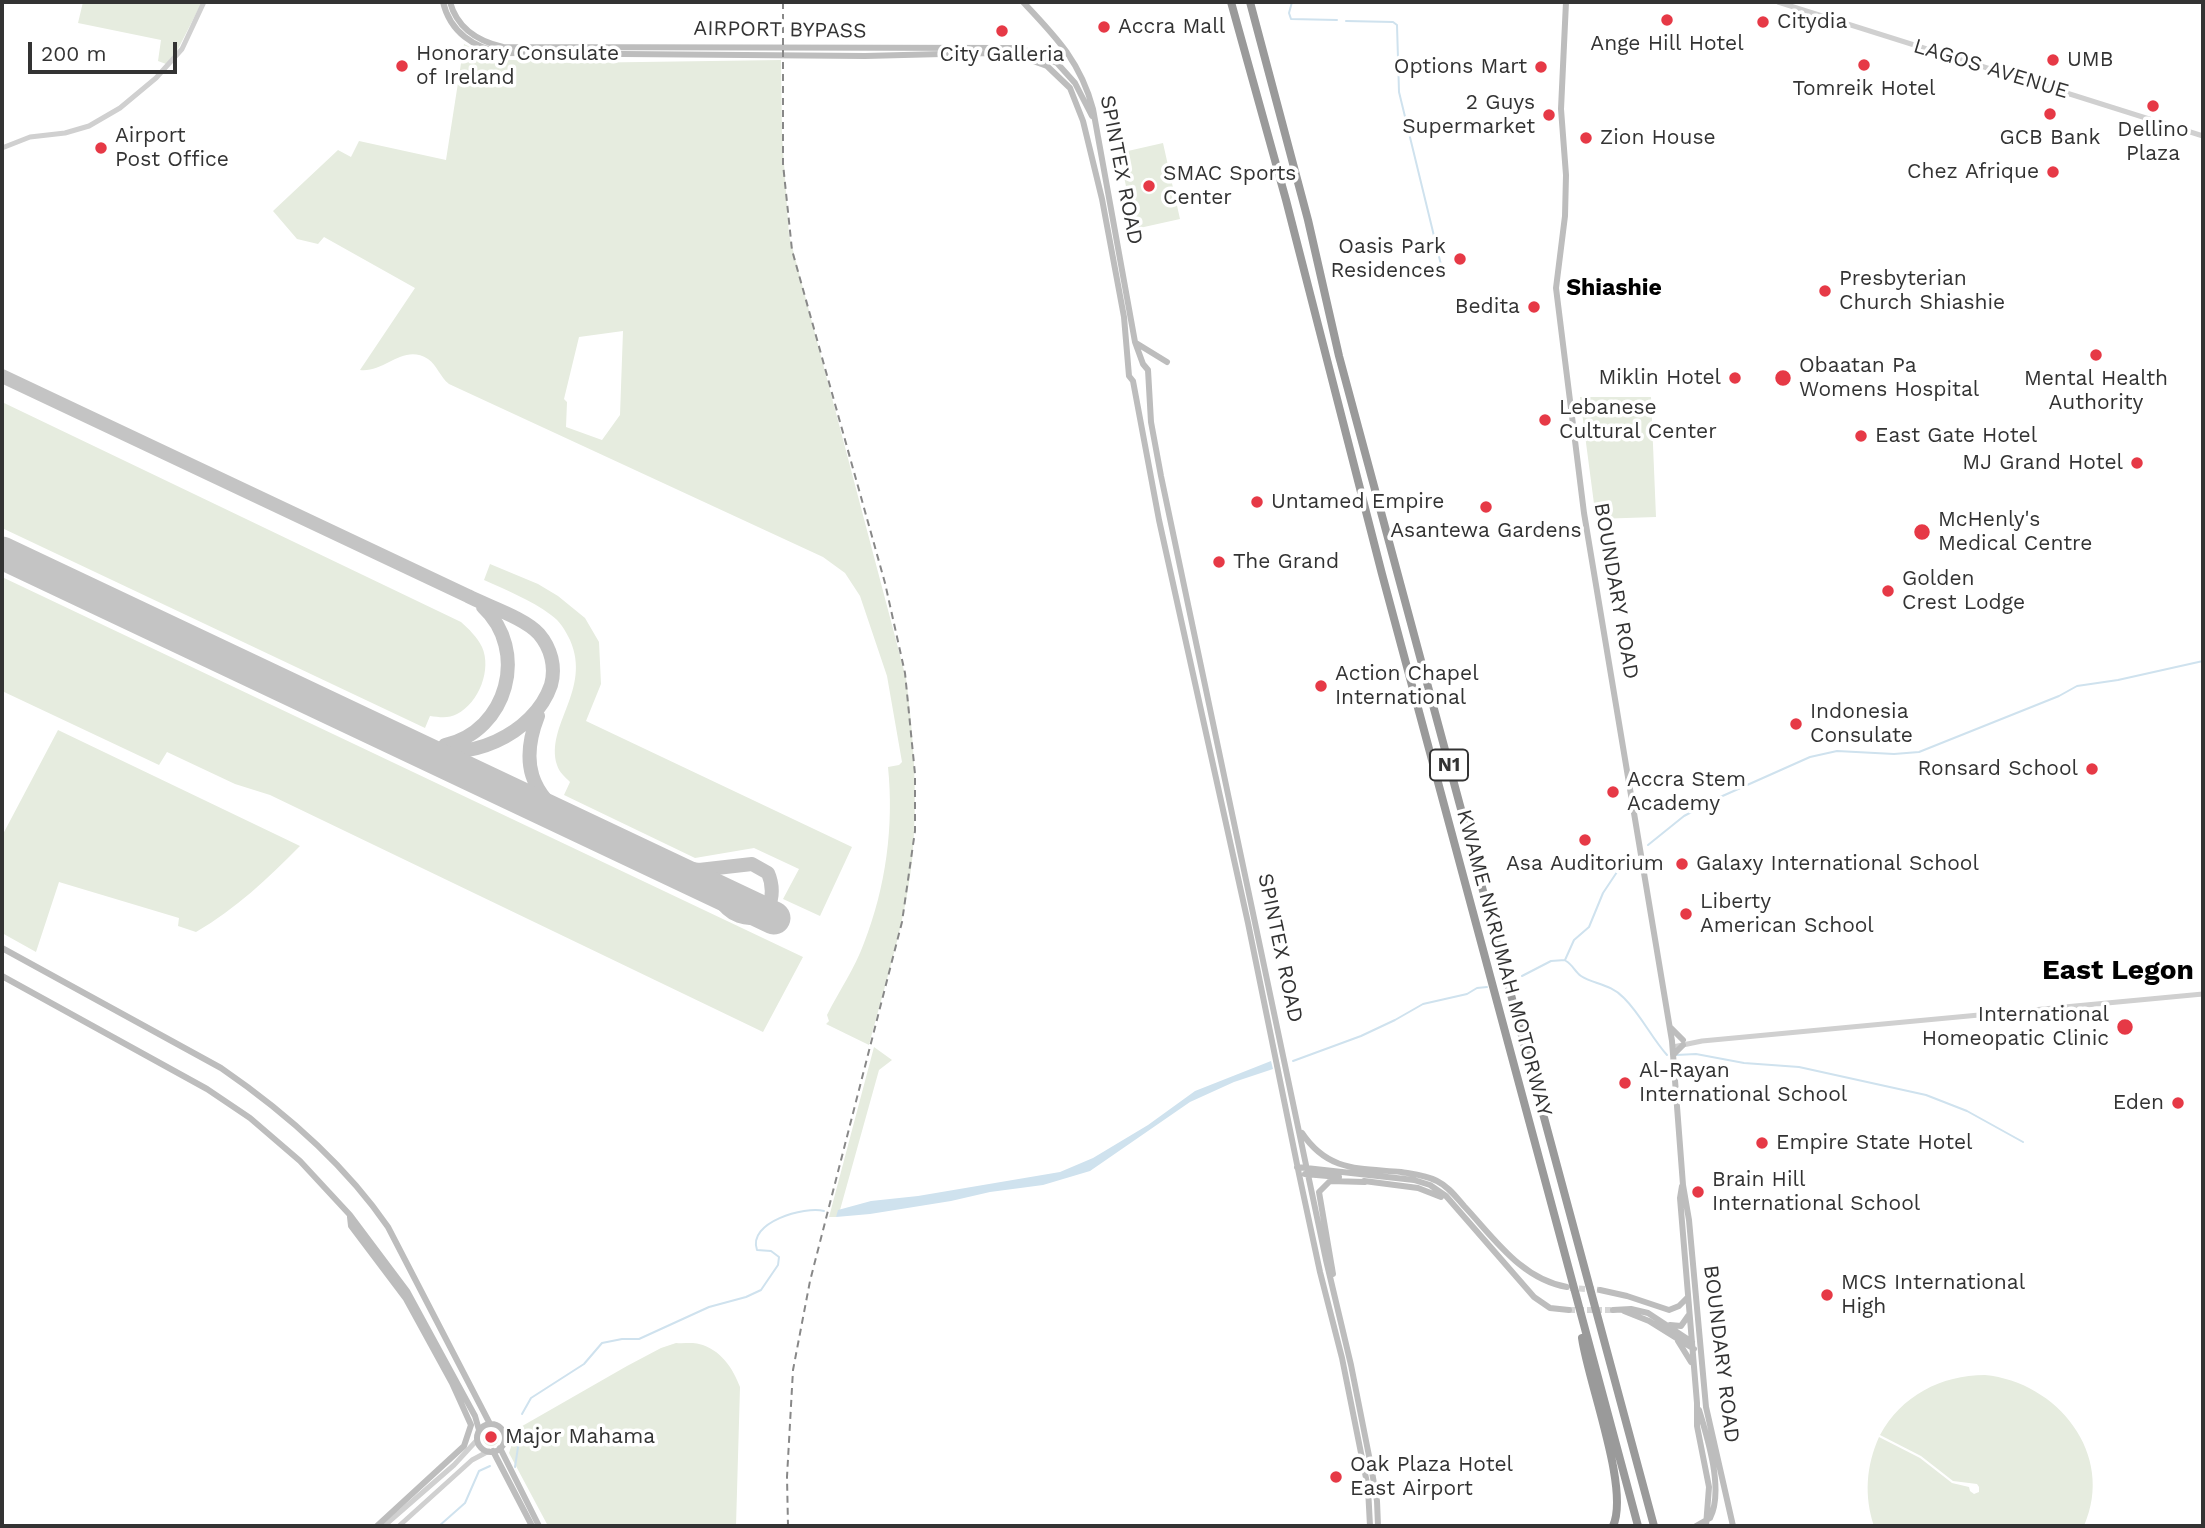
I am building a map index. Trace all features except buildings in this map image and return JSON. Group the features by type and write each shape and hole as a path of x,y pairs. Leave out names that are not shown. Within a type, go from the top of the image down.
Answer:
{"highway":[{"name":"KWAME NKRUMAH MOTORWAY","path":"1250,2 1308,220 1339,356 1654,1526"},
{"name":"KWAME NKRUMAH MOTORWAY","path":"1231,5 1286,200 1371,536 1638,1526"},
{"path":"1581,1317 1583,1348 1614,1473 1617,1506 1613,1526"}],"main road":[{"name":"AIRPORT BYPASS","path":"443,2 452,22 465,38 483,48 513,54 981,54 1022,57 1047,66 1056,73 1069,88 1083,121"},
{"name":"AIRPORT BYPASS","path":"450,2 461,25 468,32 503,47 991,47 1026,50 1047,57 1069,74 1095,121"},
{"name":"SPINTEX ROAD","path":"1023,2 1056,36 1077,66 1086,85 1095,121 1135,342 1143,365 1148,370 1151,422 1161,476 1374,1476 1378,1526"},
{"name":"BOUNDARY ROAD","path":"1566,2 1561,109 1566,175 1565,216 1556,288 1584,513 1673,1047 1683,1185 1689,1220 1706,1408 1724,1515 1732,1526"},
{"name":"SPINTEX ROAD","path":"1083,121 1111,246 1124,317 1129,376 1159,520 1248,923 1298,1171 1361,1448 1368,1488 1370,1526"},
{"path":"1135,342 1167,362"},
{"path":"1130,369 1136,364 1143,365"},
{"path":"1132,381 1141,383 1147,377"},
{"path":"2,948 221,1068 251,1088 306,1133 345,1172 388,1227 490,1424 499,1427 504,1434 503,1444 494,1450"},
{"path":"2,976 216,1095 250,1118 300,1161 350,1215 407,1291 475,1416 479,1445 494,1450 539,1526"},
{"path":"1670,1027 1683,1042 1673,1047"},
{"path":"1299,1128 1316,1152 1338,1165 1423,1175 1438,1181 1453,1193 1518,1265 1550,1283 1567,1287"},
{"path":"1307,1170 1364,1182"},
{"path":"1298,1171 1422,1182 1438,1189 1534,1297 1550,1308 1569,1310"},
{"path":"1336,1304 1335,1282 1318,1197 1319,1192 1330,1181 1418,1188 1435,1193 1452,1204"},
{"name":"BOUNDARY ROAD","path":"1683,1185 1680,1198 1697,1426 1709,1487 1706,1526"},
{"path":"350,1215 351,1226 406,1299 471,1424 464,1446 377,1526"},
{"path":"1477,1220 1477,1234"},
{"path":"1600,1290 1669,1310 1679,1306 1688,1297"},
{"path":"1613,1310 1638,1310 1664,1323 1700,1350"},
{"path":"1622,1310 1650,1321 1674,1338 1693,1365"},
{"path":"1664,1323 1681,1326 1690,1311"},
{"path":"1674,1338 1691,1344"},
{"path":"1696,1526 1710,1518 1717,1500 1712,1463 1697,1403"},
{"path":"479,1430 490,1424"},
{"path":"494,1450 532,1526"},
{"path":"1709,1509 1714,1516 1724,1515"}],"street":[{"path":"2,148 30,137 65,133 89,126 120,108 182,50 204,2"},
{"name":"LAGOS AVENUE","path":"1778,2 2203,136"},
{"path":"1673,1047 1683,1042 2203,994"},
{"path":"384,1526 454,1465 477,1440"},
{"path":"399,1526 472,1460 494,1450"}],"shaded area":[{"path":"83,2 202,2 177,51 166,64 158,61 161,40 78,23"},
{"path":"464,44 494,59 571,63 781,60 782,135 789,235 906,678 911,724 915,792 909,884 900,931 869,1045 826,1024 829,1021 827,1015 852,970 872,922 883,878 889,834 888,767 902,762 887,676 860,596 845,573 823,557 449,384 428,359 410,354 369,370 360,370 415,288 324,237 318,244 297,239 273,211 338,150 351,157 359,141 446,160","holes":["623,331 620,415 602,440 566,427 567,402 564,399 579,337"]},
{"name":"SMAC Sports Center","path":"1163,143 1180,219 1135,229 1119,153"},
{"path":"1580,397 1651,397 1656,517 1596,519"},
{"path":"2,402 461,622 478,640 485,656 482,685 472,702 457,714 447,717 430,716 425,728 2,528"},
{"path":"490,564 538,584 585,618 599,642 601,684 586,721 852,847 820,916 783,899 799,869 754,848 695,858 564,795 570,782 558,768 555,750 576,675 570,640 554,617 484,580"},
{"path":"2,577 803,957 763,1032 270,795 235,784 167,752 159,765 2,691"},
{"path":"58,730 300,846 238,903 196,932 178,926 179,918 59,882 36,952 2,933 2,836"},
{"path":"874,1047 892,1060 879,1070 840,1210 836,1217 829,1217"},
{"path":"676,1343 696,1343 713,1350 729,1366 740,1387 736,1526 548,1526 509,1453 517,1429 627,1366"},
{"path":"1985,1375 2011,1381 2035,1391 2056,1407 2074,1426 2086,1448 2092,1473 2092,1499 2084,1526 1874,1526 1868,1481 1871,1459 1879,1437 1920,1458 1952,1483 1969,1487 1974,1494 1979,1492 1977,1484 1953,1481 1921,1456 1880,1435 1899,1409 1924,1390 1953,1379"},
{"path":"491,1430 499,1438 491,1446 483,1438"}],"water":[{"path":"1271,1061 1273,1069 1234,1082 1190,1102 1090,1171 1043,1185 870,1214 836,1217 838,1210 871,1201 918,1196 1060,1172 1093,1158 1148,1125 1195,1091"}],"waterway":[{"path":"1292,2 1289,13 1291,19 1337,20"},
{"path":"1346,21 1393,22 1397,25 1399,92 1443,273"},
{"path":"1648,845 1684,816 1810,757 1837,751 1894,754 1919,752 2059,696 2077,686 2203,661"},
{"path":"1522,976 1551,961 1565,960 1574,940 1589,927 1603,893 1619,869 1633,857"},
{"path":"1566,961 1581,976 1613,990 1624,998 1667,1055"},
{"path":"1293,1061 1361,1036 1423,1004 1487,987"},
{"path":"1676,1055 1696,1054 1744,1063 1799,1067 1926,1095 1967,1111 2023,1142"},
{"path":"522,1414 531,1398 584,1364 602,1343 639,1339 709,1307 761,1290 778,1265 779,1257 771,1251 757,1250 756,1240 761,1231 769,1224 792,1214 824,1211"},
{"path":"515,1467 521,1427"},
{"path":"439,1526 465,1503 479,1471 490,1466"}],"taxiway":[{"path":"2,376 505,613 539,634 547,645 553,671 551,685 530,718 514,731 476,748 456,752 435,751 416,746"},
{"path":"445,745 467,737 484,724 497,707 505,687 508,666 505,645 497,625 483,607"},
{"path":"538,716 530,748 532,776 546,800 571,822"},
{"path":"396,740 425,746"},
{"path":"661,865 699,870 752,864 768,873 771,899 764,913 749,918 729,910 705,886"}],"runway":[{"path":"2,553 774,918"}],"tunnel":[{"path":"1570,1288 1600,1290"},
{"path":"1569,1310 1613,1310"}],"railway":[{"path":"783,2 783,164 792,250 885,583 905,673 915,774 915,831 902,922 810,1281 793,1370 787,1477 788,1526"}],"place":[{"name":"Ange Hill Hotel","path":"1667,20"},
{"name":"Citydia","path":"1763,22"},
{"name":"Accra Mall","path":"1104,27"},
{"name":"City Galleria","path":"1002,31"},
{"name":"UMB","path":"2053,60"},
{"name":"Tomreik Hotel","path":"1864,65"},
{"name":"Honorary Consulate of Ireland","path":"402,66"},
{"name":"Options Mart","path":"1541,67"},
{"name":"Dellino Plaza","path":"2153,106"},
{"name":"GCB Bank","path":"2050,114"},
{"name":"2 Guys Supermarket","path":"1549,115"},
{"name":"Zion House","path":"1586,138"},
{"name":"Airport Post Office","path":"101,148"},
{"name":"Chez Afrique","path":"2053,172"},
{"name":"SMAC Sports Center","path":"1149,186"},
{"name":"Oasis Park Residences","path":"1460,259"},
{"name":"Presbyterian Church Shiashie","path":"1825,291"},
{"name":"Bedita","path":"1534,307"},
{"name":"Mental Health Authority","path":"2096,355"},
{"name":"Miklin Hotel","path":"1735,378"},
{"name":"Obaatan Pa Womens Hospital","path":"1783,378"},
{"name":"Lebanese Cultural Center","path":"1545,420"},
{"name":"East Gate Hotel","path":"1861,436"},
{"name":"MJ Grand Hotel","path":"2137,463"},
{"name":"Untamed Empire","path":"1257,502"},
{"name":"Asantewa Gardens","path":"1486,507"},
{"name":"McHenly's Medical Centre","path":"1922,532"},
{"name":"The Grand","path":"1219,562"},
{"name":"Golden Crest Lodge","path":"1888,591"},
{"name":"Action Chapel International","path":"1321,686"},
{"name":"Indonesia Consulate","path":"1796,724"},
{"name":"Ronsard School","path":"2092,769"},
{"name":"Accra Stem Academy","path":"1613,792"},
{"name":"Asa Auditorium","path":"1585,840"},
{"name":"Galaxy International School","path":"1682,864"},
{"name":"Liberty American School","path":"1686,914"},
{"name":"International Homeopatic Clinic","path":"2125,1027"},
{"name":"Al-Rayan International School","path":"1625,1083"},
{"name":"Eden","path":"2178,1103"},
{"name":"Empire State Hotel","path":"1762,1143"},
{"name":"Brain Hill International School","path":"1698,1192"},
{"name":"MCS International High","path":"1827,1295"},
{"name":"Major Mahama","path":"491,1437"},
{"name":"Oak Plaza Hotel East Airport","path":"1336,1477"}],"district":[{"name":"Shiashie","path":"1614,288"},
{"name":"East Legon","path":"2118,971"}]}
